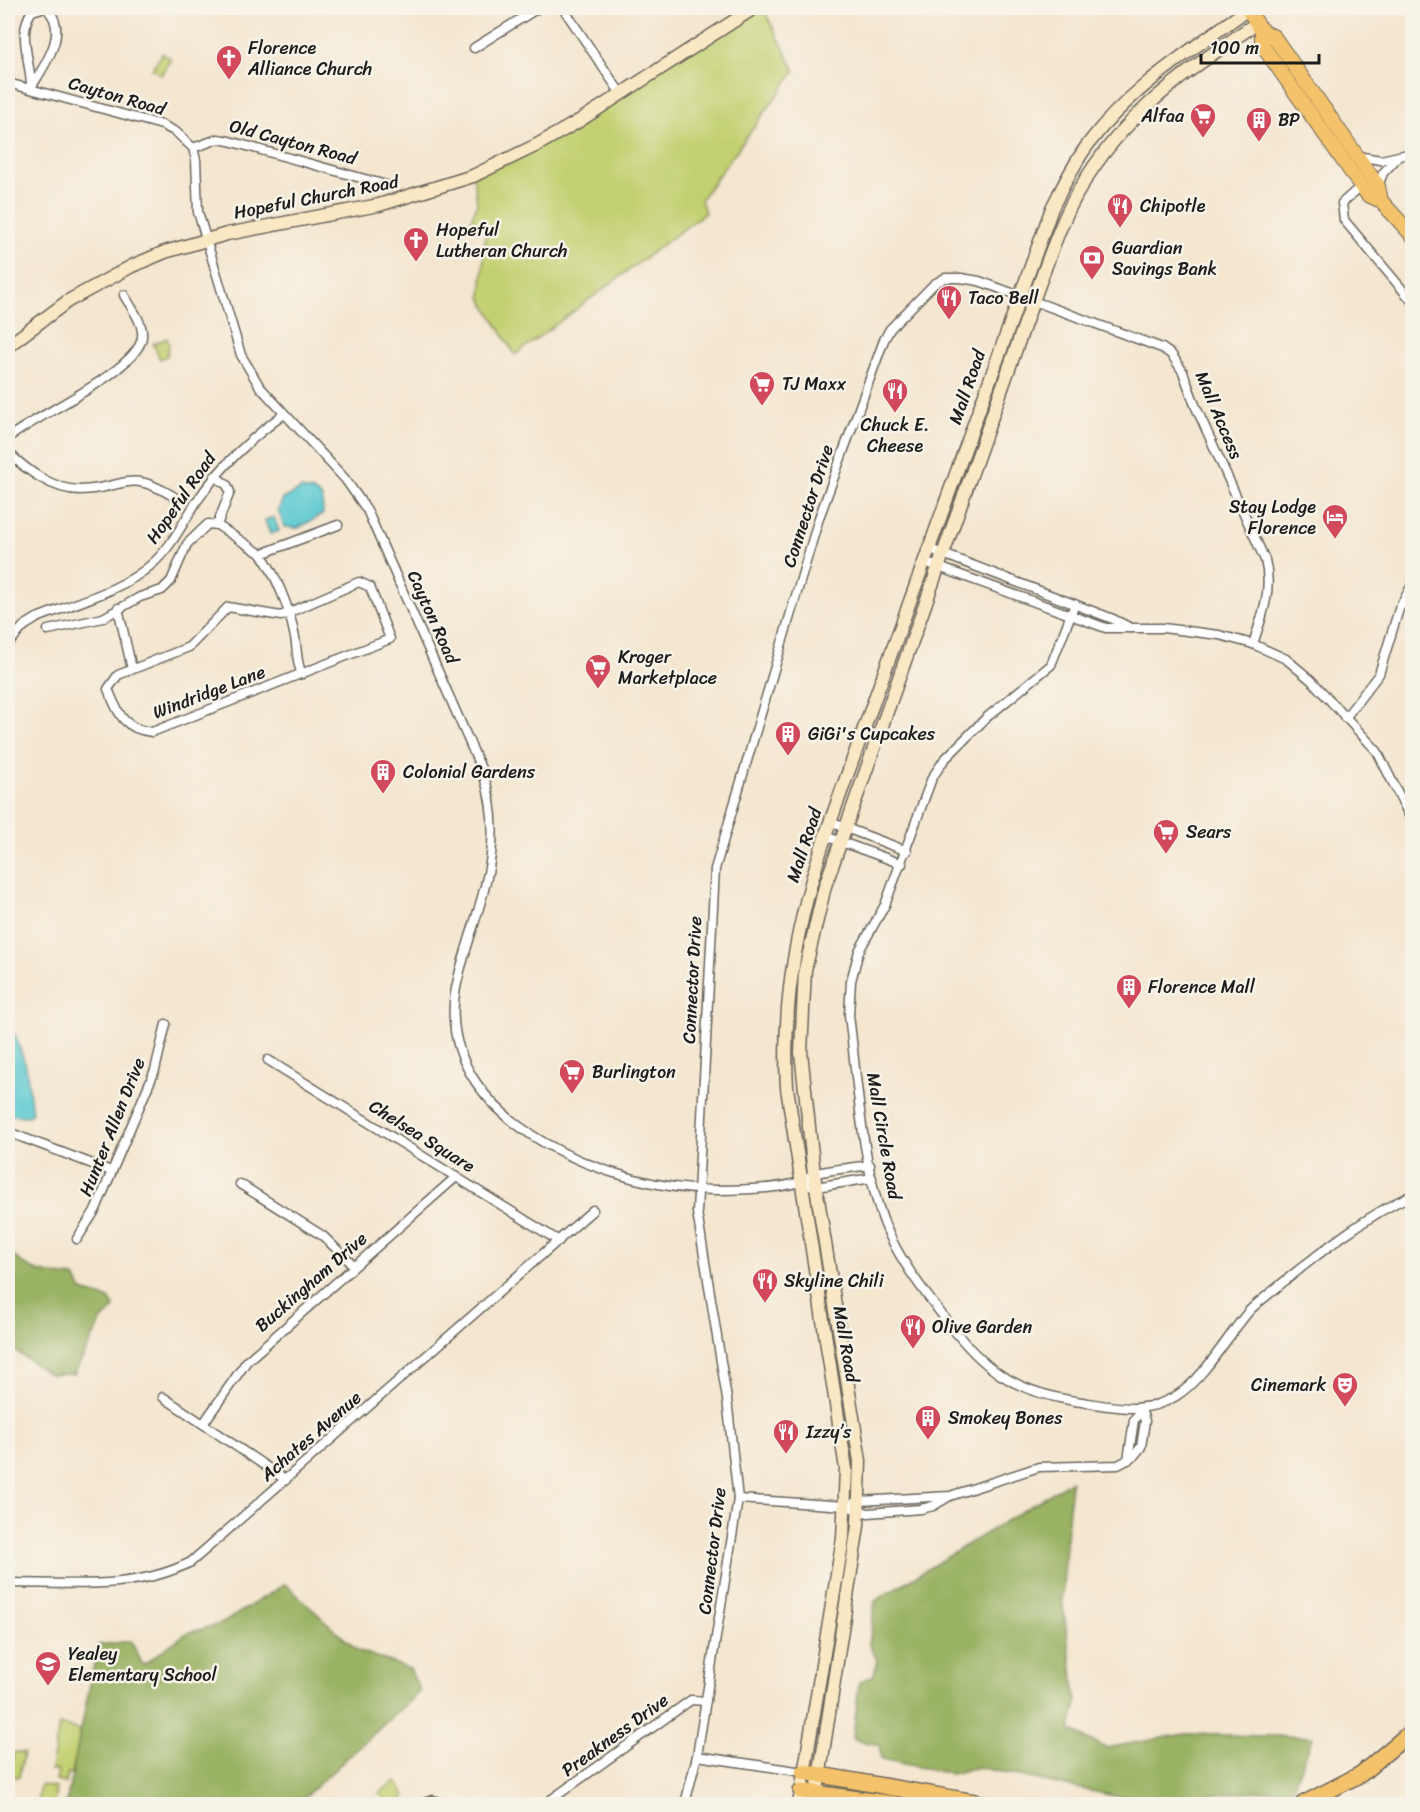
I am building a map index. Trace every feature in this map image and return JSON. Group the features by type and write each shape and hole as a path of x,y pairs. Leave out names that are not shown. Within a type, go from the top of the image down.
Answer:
{"highway":[{"path":"1303,1804 1361,1773 1413,1731"},
{"path":"803,1773 987,1804"},
{"path":"808,1798 895,1804"}],"main road":[{"name":"Hopeful Church Road","path":"8,346 38,321 99,282 165,252 206,239 379,205 473,176 558,134 754,8"},
{"path":"1248,8 1260,27 1274,37 1378,186 1381,201"},
{"name":"Mall Road","path":"808,1798 803,1773 835,1592 846,1506 846,1470 839,1412 800,1182 788,1088 785,1044 797,932 825,836 930,549 1018,296 1052,208 1088,144 1138,91 1248,8"},
{"path":"1260,27 1262,45 1361,186 1368,195 1381,201 1413,235"},
{"name":"Mall Road","path":"808,1798 820,1775 849,1593 859,1507 860,1461 814,1174 804,1096 801,1008 812,933 845,828 1033,301 1069,209 1113,138 1155,97 1260,27"}],"street":[{"path":"31,88 55,43 56,20 46,8"},
{"path":"31,88 32,72 26,28 32,11 46,8 70,8"},
{"path":"474,48 538,8"},
{"path":"563,8 621,94"},
{"name":"Cayton Road","path":"8,83 162,125 176,132 193,148 196,160 198,212 241,355 260,387 345,479 367,510 488,789 494,823 492,857 454,1001 454,1032 470,1076 487,1099 508,1118 576,1158 645,1182 698,1190 742,1189 800,1182"},
{"name":"Old Cayton Road","path":"193,148 218,139 229,141 386,185"},
{"path":"1355,156 1381,160 1413,153"},
{"path":"1378,186 1383,173 1398,158"},
{"path":"1361,186 1342,202 1344,220 1413,301"},
{"name":"Connector Drive","path":"685,1804 697,1756 738,1498 727,1399 698,1221 715,869 819,518 890,329 934,284 945,278 979,281 1018,296"},
{"path":"8,438 106,378 133,355 140,344 142,330 124,295"},
{"name":"Mall Access","path":"1018,296 1145,340 1167,351 1176,359 1269,572 1267,599 1252,644"},
{"name":"Hopeful Road","path":"8,644 24,626 37,618 132,579 151,566 169,546 215,476 247,441 284,414"},
{"path":"8,452 23,467 64,487 81,490 143,480 173,496"},
{"path":"215,476 227,485 230,492 217,525"},
{"path":"48,630 103,618 118,608 162,590 171,581 187,544 205,526 217,525 261,554 270,566 295,637 298,666 302,674"},
{"path":"261,554 338,525"},
{"path":"930,549 1113,619 1135,630"},
{"path":"925,562 1106,628 1135,630 1163,628 1196,631 1252,644 1286,659 1384,761 1413,821"},
{"name":"Windridge Lane","path":"360,582 370,587 390,639 152,732 141,731 120,717 108,689 118,675 189,647 228,607 274,616 287,612 360,582"},
{"path":"1345,718 1379,674 1399,609 1413,585"},
{"name":"Mall Circle Road","path":"1074,604 1051,665 986,718 944,760 924,795 902,864 885,905 859,951 849,998 849,1015 870,1165 885,1224 907,1268 965,1346 1002,1378 1032,1392 1141,1409 1165,1401 1188,1386 1251,1309 1298,1271 1350,1233 1413,1196"},
{"path":"118,608 132,669"},
{"path":"830,822 906,851"},
{"path":"825,836 902,864"},
{"name":"Hunter Allen Drive","path":"77,1239 96,1209 155,1070 166,1024"},
{"name":"Chelsea Square","path":"268,1060 559,1241"},
{"path":"8,1132 111,1171"},
{"path":"800,1182 814,1174 870,1165"},
{"name":"Buckingham Drive","path":"202,1424 247,1361 456,1177"},
{"path":"800,1182 816,1187 873,1178"},
{"path":"240,1184 323,1236 354,1266"},
{"name":"Achates Avenue","path":"8,1583 125,1583 161,1575 191,1562 593,1210"},
{"path":"163,1397 286,1480"},
{"path":"738,1498 908,1511 933,1506 950,1496 1039,1467 1110,1466 1128,1460 1134,1420 1141,1409"},
{"name":"Preakness Drive","path":"545,1804 692,1700 706,1701"},
{"path":"697,1756 803,1773"},
{"path":"420,1804 433,1800 447,1804"}],"green space":[{"path":"754,8 763,8 795,71 701,199 705,213 515,355 481,298 486,227 469,226 477,203 473,176 515,156"},
{"path":"162,53 171,59 161,75 152,69"},
{"path":"167,338 169,343 167,356 160,359 153,344"},
{"path":"10,1252 32,1269 75,1277 82,1291 109,1299 115,1308 102,1320 74,1374 49,1374 8,1346 8,1253"},
{"path":"1071,1481 1062,1599 1077,1703 1070,1730 1106,1748 1185,1734 1313,1737 1292,1789 1133,1800 978,1767 951,1774 881,1759 879,1745 853,1740 859,1682 874,1675 877,1660 869,1645 875,1601"},
{"path":"285,1584 357,1650 410,1669 420,1691 297,1804 66,1804 98,1645 131,1641 143,1665 185,1634 223,1623"},
{"path":"59,1725 81,1730 72,1774 68,1773 66,1783 56,1781 58,1771 51,1770"},
{"path":"14,1752 24,1753 19,1777 9,1776"},
{"path":"396,1781 406,1796 394,1804 388,1804 379,1793"},
{"path":"40,1785 56,1788 54,1804 37,1804"}],"water":[{"path":"301,489 313,491 322,498 323,514 298,528 284,527 278,510 283,499"},
{"path":"274,517 279,531 270,534 265,520"},
{"path":"15,1035 26,1066 32,1113 29,1116 8,1115 8,1043 9,1037"}],"place":[{"name":"Florence Alliance Church","path":"229,81"},
{"name":"Alfaa","path":"1203,139"},
{"name":"BP","path":"1259,143"},
{"name":"Chipotle","path":"1120,229"},
{"name":"Hopeful Lutheran Church","path":"416,263"},
{"name":"Guardian Savings Bank","path":"1092,281"},
{"name":"Taco Bell","path":"949,321"},
{"name":"TJ Maxx","path":"762,407"},
{"name":"Chuck E. Cheese","path":"895,414"},
{"name":"Stay Lodge Florence","path":"1335,540"},
{"name":"Kroger Marketplace","path":"598,690"},
{"name":"GiGi's Cupcakes","path":"788,757"},
{"name":"Colonial Gardens","path":"383,795"},
{"name":"Sears","path":"1166,855"},
{"name":"Florence Mall","path":"1129,1010"},
{"name":"Burlington","path":"572,1095"},
{"name":"Skyline Chili","path":"765,1304"},
{"name":"Olive Garden","path":"913,1350"},
{"name":"Cinemark","path":"1345,1408"},
{"name":"Smokey Bones","path":"928,1441"},
{"name":"Izzy’s","path":"786,1455"},
{"name":"Yealey Elementary School","path":"48,1687"}]}
